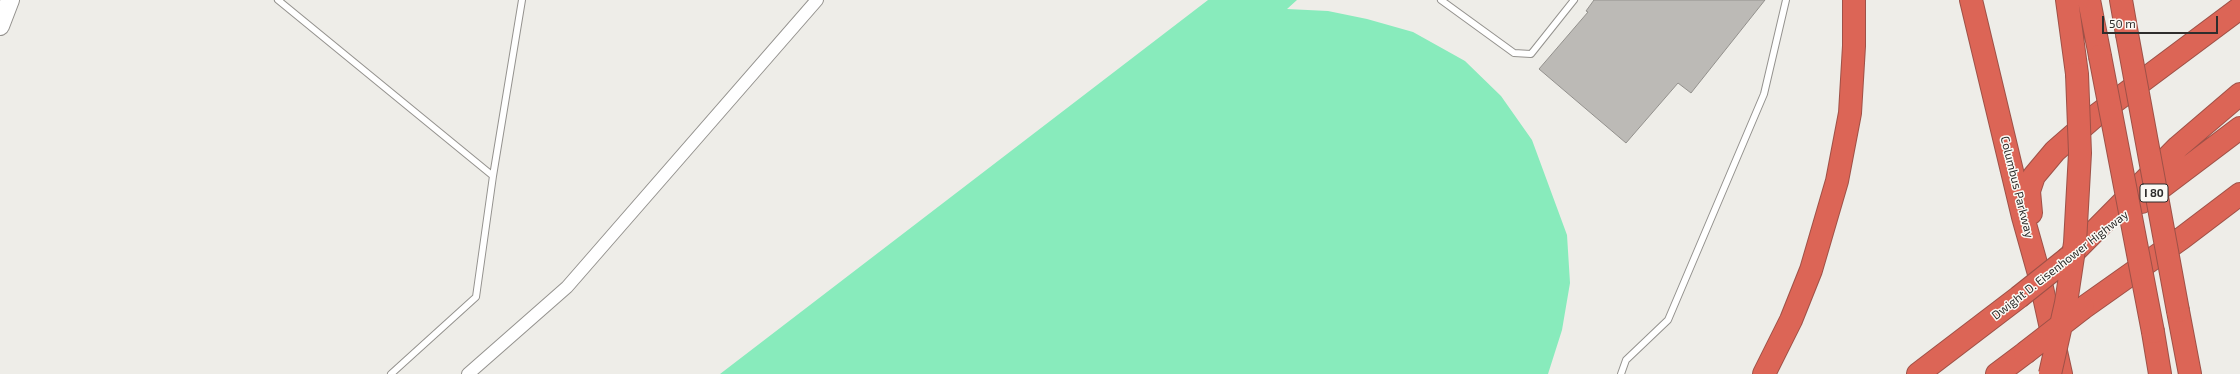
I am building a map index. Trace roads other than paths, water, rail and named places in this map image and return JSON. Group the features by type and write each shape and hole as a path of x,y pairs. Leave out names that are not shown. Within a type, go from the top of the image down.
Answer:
{"highway":[{"path":"1764,374 1791,320 1811,270 1837,181 1850,113 1854,52 1854,0"},
{"name":"Columbus Parkway","path":"1971,0 2023,217 2039,274 2061,374"},
{"path":"2050,374 2066,303 2076,235 2080,154 2077,74 2067,0"},
{"path":"2089,0 2160,374"},
{"path":"2121,0 2190,374"},
{"path":"2039,274 2030,200 2031,183 2039,168 2084,125 2240,8"},
{"path":"2068,258 2178,147 2240,94"},
{"name":"Dwight D. Eisenhower Highway","path":"1918,374 2240,128"},
{"path":"1997,374 2083,308 2182,238 2240,194"}],"main road":[{"path":"0,26 10,0"}],"street":[{"path":"468,374 567,287 817,0"}],"lane":[{"path":"278,0 493,176"},
{"path":"391,374 476,297 493,176 522,0"},
{"path":"1441,0 1514,53 1531,54 1574,0"},
{"path":"1621,374 1626,360 1668,320 1764,94 1786,0"}]}
